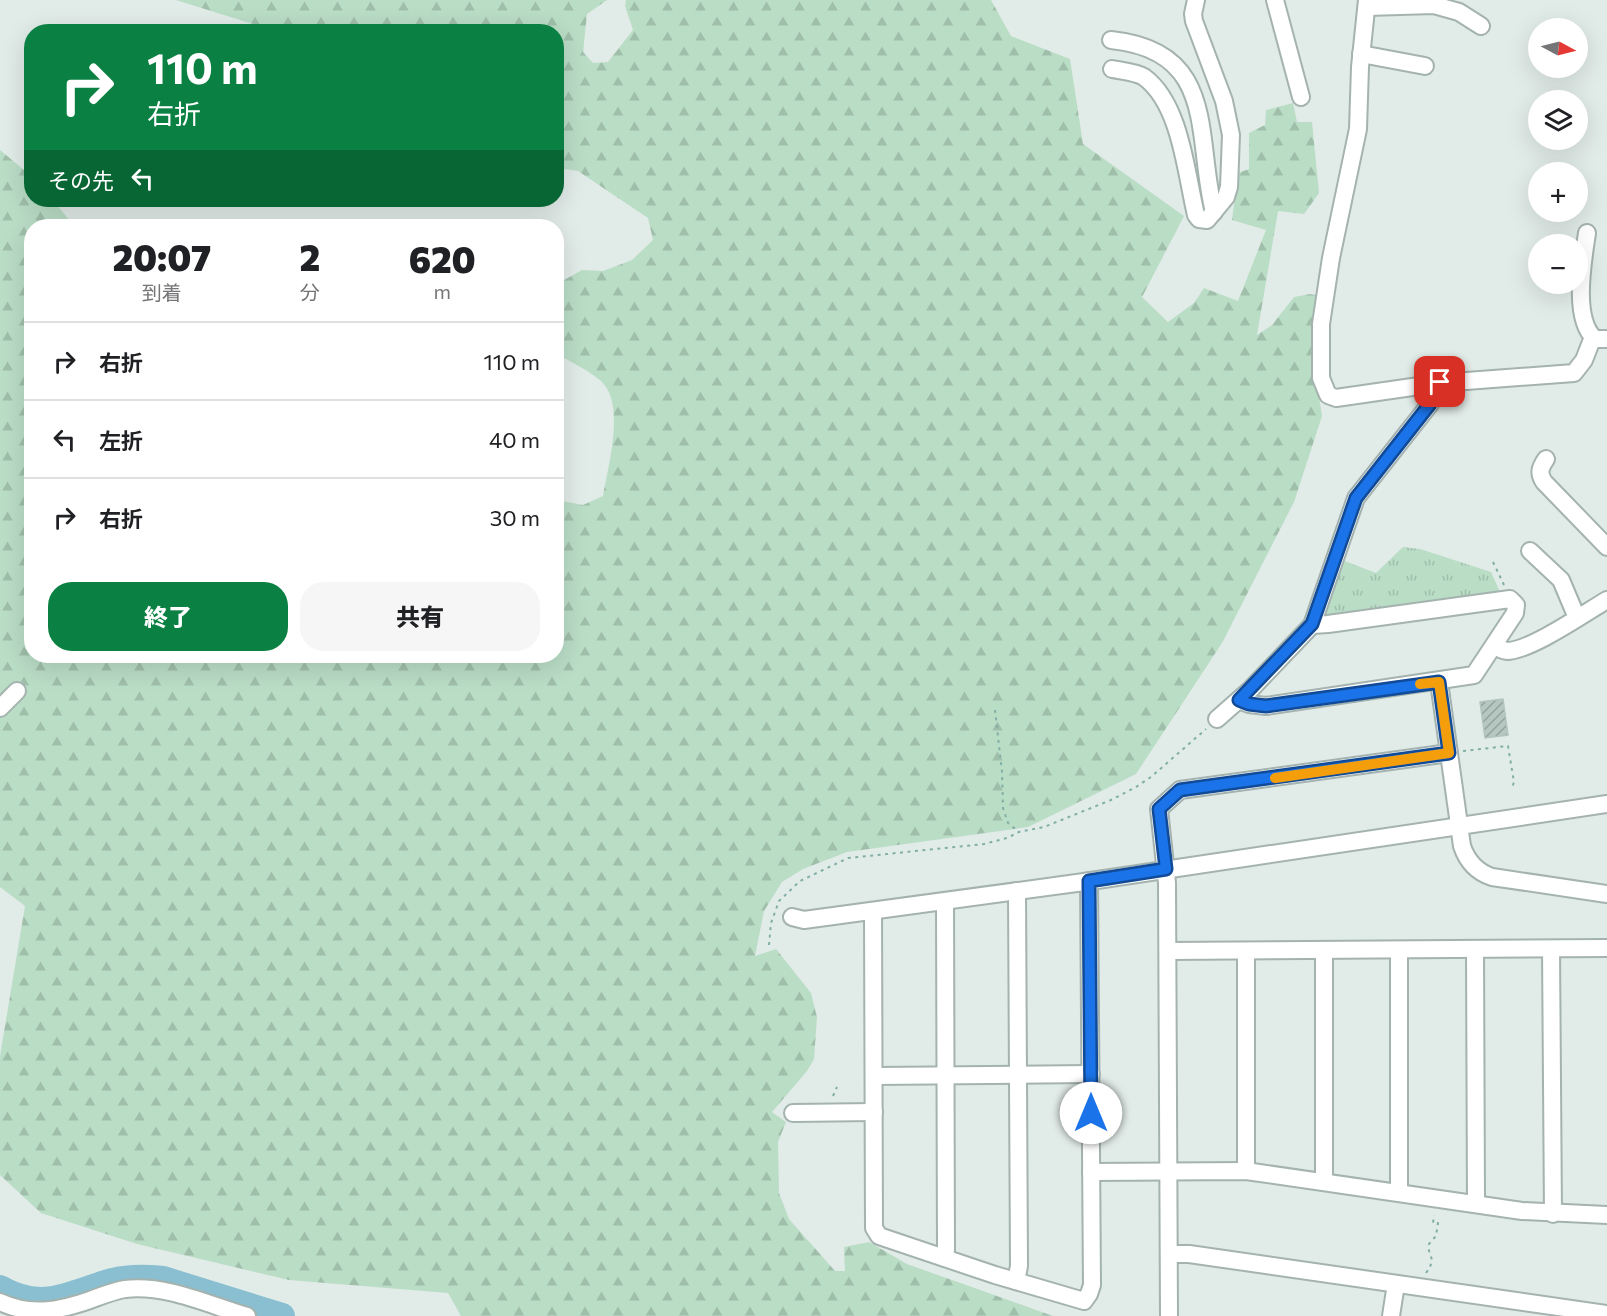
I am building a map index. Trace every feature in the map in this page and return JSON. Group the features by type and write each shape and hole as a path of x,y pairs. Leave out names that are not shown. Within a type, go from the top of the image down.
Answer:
{"street":[{"path":"1112,69 1142,76 1159,93 1178,134 1196,215 1199,219 1207,220 1226,196 1229,187 1232,135 1224,101 1194,21 1196,0"},
{"path":"1275,0 1301,97"},
{"path":"1481,26 1459,12 1434,5 1367,4 1361,54 1358,129 1331,258 1321,324 1321,378 1328,395 1336,398 1440,382 1574,373 1584,360 1591,342 1601,339"},
{"path":"1111,40 1157,51 1183,74 1194,94 1201,125 1214,212"},
{"path":"1361,54 1425,66"},
{"path":"1587,233 1580,296 1590,334 1601,339"},
{"path":"1217,719 1239,700 1312,624 1356,498 1430,404 1440,382"},
{"path":"1546,459 1540,468 1540,476 1544,482 1607,547"},
{"path":"1530,551 1561,580 1578,618"},
{"path":"1239,700 1266,706 1474,675 1515,613 1516,604 1510,599 1328,624 1312,624"},
{"path":"1494,646 1508,651 1518,648 1548,635 1607,600"},
{"path":"1439,682 1454,752 1459,827 1462,846 1467,858 1477,870 1486,875 1506,880 1607,894"},
{"path":"0,708 17,691"},
{"path":"1169,1316 1168,951 1166,869 1159,809 1180,790 1454,752"},
{"path":"792,916 804,920 945,902 1607,804"},
{"path":"873,911 874,1228 879,1236 1084,1301 1092,1285 1089,881"},
{"path":"1016,1281 1019,1266 1017,891"},
{"path":"945,902 945,1258"},
{"path":"1168,951 1607,948"},
{"path":"1474,949 1476,1203"},
{"path":"1551,949 1553,1214"},
{"path":"1323,1181 1324,950"},
{"path":"1399,950 1399,1192"},
{"path":"1246,952 1246,1171"},
{"path":"875,1076 1091,1074"},
{"path":"793,1113 874,1112"},
{"path":"1091,1172 1246,1171 1553,1214 1607,1215"},
{"path":"1169,1254 1189,1254 1607,1314"},
{"path":"1391,1316 1396,1284"},
{"path":"0,1302 28,1312 44,1312 125,1289 147,1289 165,1291 247,1316"}],"path":[{"path":"1493,562 1510,599"},
{"path":"995,710 1002,772 1002,808 1008,823 1019,832"},
{"path":"769,945 771,923 779,901 801,881 848,858 984,844 1019,832 1044,827 1111,800 1136,787 1151,777 1217,719"},
{"path":"1454,752 1508,746 1514,782 1512,788"},
{"path":"1425,1279 1433,1257 1428,1250 1429,1244 1436,1236 1438,1223 1433,1223"}],"green space":[{"path":"176,0 607,0 587,14 583,52 593,63 608,62 633,30 625,6 626,0 991,0 1011,36 1070,59 1083,144 1184,216 1142,297 1168,322 1194,303 1204,288 1238,301 1266,230 1232,220 1238,173 1249,169 1249,133 1265,125 1266,110 1293,103 1297,122 1312,122 1319,193 1304,214 1278,211 1257,335 1272,325 1294,297 1310,294 1320,296 1314,365 1322,416 1294,502 1222,643 1136,774 1028,827 847,852 803,869 782,882 764,911 755,956 776,949 811,993 817,1017 814,1059 807,1071 772,1112 786,1122 778,1142 779,1193 789,1219 835,1271 845,1271 844,1247 869,1242 907,1264 1053,1316 461,1316 448,1293 289,1280 137,1244 41,1213 0,1175 0,1056 25,906 0,887 0,150 24,170 24,207 59,207 68,219 24,219 24,663 564,663 564,501 583,505 603,496 613,436 613,404 601,381 564,358 564,280 582,270 603,271 632,260 653,240 648,218 578,171 564,169 564,24 253,24"},
{"path":"1403,547 1420,549 1491,572 1500,592 1334,617 1326,616 1324,613 1342,560 1376,573"}],"building":[{"path":"1503,699 1508,735 1485,738 1480,702"}],"waterway":[{"path":"0,1288 15,1295 43,1300 69,1295 118,1280 157,1278 282,1316"}],"slow traffic":[{"path":"1275,778 1449,753 1439,682 1420,684"}],"route":[{"path":"1091,1113 1089,881 1166,869 1159,809 1180,790 1449,753 1439,682 1266,706 1239,700 1312,624 1356,498 1430,404 1440,382"}]}
